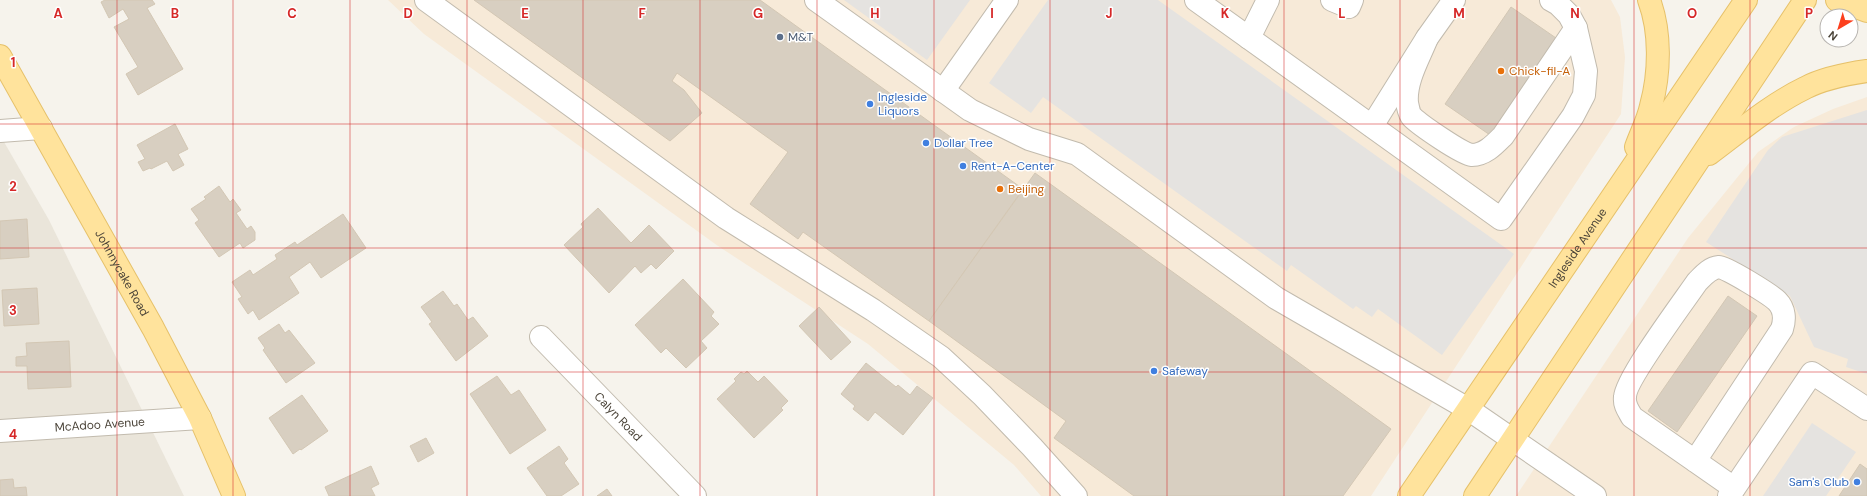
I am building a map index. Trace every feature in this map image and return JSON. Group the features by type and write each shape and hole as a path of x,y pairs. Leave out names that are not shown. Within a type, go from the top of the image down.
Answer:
{"main road":[{"path":"1624,180 1651,107 1658,63 1656,31 1649,0"},
{"name":"Ingleside Avenue","path":"1409,496 1746,0"},
{"path":"1475,496 1693,166 1805,0"},
{"path":"1837,0 1867,11"},
{"name":"Johnnycake Road","path":"0,56 153,328 200,418 234,496"},
{"path":"1693,166 1768,109 1806,87 1842,74 1867,70"}],"street":[{"path":"426,0 726,218 873,310 941,357 982,395 1076,496"},
{"path":"816,0 970,110 1029,139 1077,154 1276,298 1468,410 1514,439 1595,496"},
{"path":"942,91 1007,0"},
{"path":"1196,0 1502,219 1573,116 1584,94 1586,71 1576,28 1569,15 1558,4 1551,0"},
{"path":"1249,38 1268,0"},
{"path":"1332,0 1349,7 1352,0"},
{"path":"1372,126 1427,38 1454,0"},
{"path":"1427,38 1408,87 1407,103 1411,115 1421,125 1462,151 1471,155 1482,153 1502,136 1576,28"},
{"path":"0,131 41,128"},
{"path":"1695,461 1782,329 1785,318 1778,301 1731,271 1720,267 1709,270 1697,282 1635,374 1625,396 1625,406 1632,417 1695,461 1732,492 1812,373 1867,408"},
{"name":"Calyn Road","path":"541,337 695,496"},
{"name":"McAdoo Avenue","path":"0,431 200,418"}],"shaded area":[{"path":"388,0 1611,0 1620,17 1625,57 1621,114 1371,496 1041,496 1014,465 868,344 718,246 424,34"},
{"path":"844,0 970,0 927,60"},
{"path":"1048,0 1158,0 1514,254 1442,355 1378,309 1372,317 1356,306 1353,309 1291,265 1287,271 1043,97 1031,113 989,83"},
{"path":"1867,97 1867,496 1516,496 1688,238 1758,152 1794,127 1833,109"},
{"path":"1867,110 1867,374 1846,367 1848,359 1814,347 1790,296 1706,242 1768,150 1782,137"},
{"path":"0,135 49,220 184,496 0,496"},
{"path":"1812,423 1856,452 1826,496 1763,496"}],"building":[{"path":"105,0 152,0 155,4 147,8 183,69 138,95 126,74 138,67 114,27 129,19 123,9 109,18 101,2"},
{"path":"474,0 760,0 1023,189 929,321 803,232 798,239 750,204 788,152 677,73 672,81 684,90 702,113 670,141"},
{"name":"Chick-fil-A","path":"1511,7 1556,38 1490,135 1445,104"},
{"path":"175,124 188,149 178,154 184,165 173,171 167,161 151,169 150,168 143,171 138,162 145,159 137,145"},
{"name":"Safeway","path":"1035,173 1391,429 1343,496 1134,496 1054,438 1066,421 929,321"},
{"path":"219,186 230,202 233,199 241,210 236,213 247,229 251,226 255,232 255,240 243,248 240,243 219,257 195,223 199,220 191,209 206,199 204,197"},
{"path":"598,208 631,243 649,225 674,251 656,269 651,264 641,273 635,266 609,293 564,245 583,227 581,224"},
{"path":"343,214 366,248 321,278 310,262 289,277 299,293 259,320 253,310 248,314 238,299 242,297 232,282 250,270 253,275 277,259 275,255 295,242 297,245"},
{"path":"27,219 29,257 0,259 0,221"},
{"path":"683,279 714,312 711,316 719,324 701,341 707,348 686,368 666,348 661,353 635,325"},
{"path":"37,288 39,324 4,326 2,290"},
{"path":"443,291 454,306 457,304 468,320 473,317 488,336 456,361 429,324 432,322 421,307"},
{"path":"1728,296 1757,316 1677,432 1648,411"},
{"path":"819,307 851,342 831,360 799,326"},
{"path":"279,324 285,333 289,330 315,363 286,383 263,350 265,348 258,338"},
{"path":"69,341 71,387 28,389 27,366 16,366 16,357 27,356 26,343"},
{"path":"866,363 896,387 898,385 910,395 917,386 933,398 903,435 875,412 868,421 853,409 855,406 841,394"},
{"path":"747,371 758,382 764,376 788,401 781,408 783,410 754,438 717,399 736,381 734,379 741,372 744,374"},
{"path":"497,376 511,395 519,390 546,430 510,454 470,394"},
{"path":"302,395 328,431 293,454 269,418"},
{"path":"426,438 434,453 418,462 410,446"},
{"path":"559,446 568,459 564,463 579,484 561,496 547,496 527,468"},
{"name":"Sam's Club","path":"1860,464 1867,469 1867,496 1839,496"},
{"path":"371,466 379,484 371,488 375,496 329,496 325,487"},
{"path":"13,479 14,488 26,487 27,496 0,496 0,480"},
{"path":"607,489 612,496 597,496"}],"place":[{"name":"M&T","path":"780,37"},
{"name":"Chick-fil-A","path":"1501,71"},
{"name":"Ingleside Liquors","path":"870,104"},
{"name":"Dollar Tree","path":"926,143"},
{"name":"Rent-A-Center","path":"963,166"},
{"name":"Beijing","path":"1000,189"},
{"name":"Safeway","path":"1154,371"},
{"name":"Sam's Club","path":"1857,482"}]}
